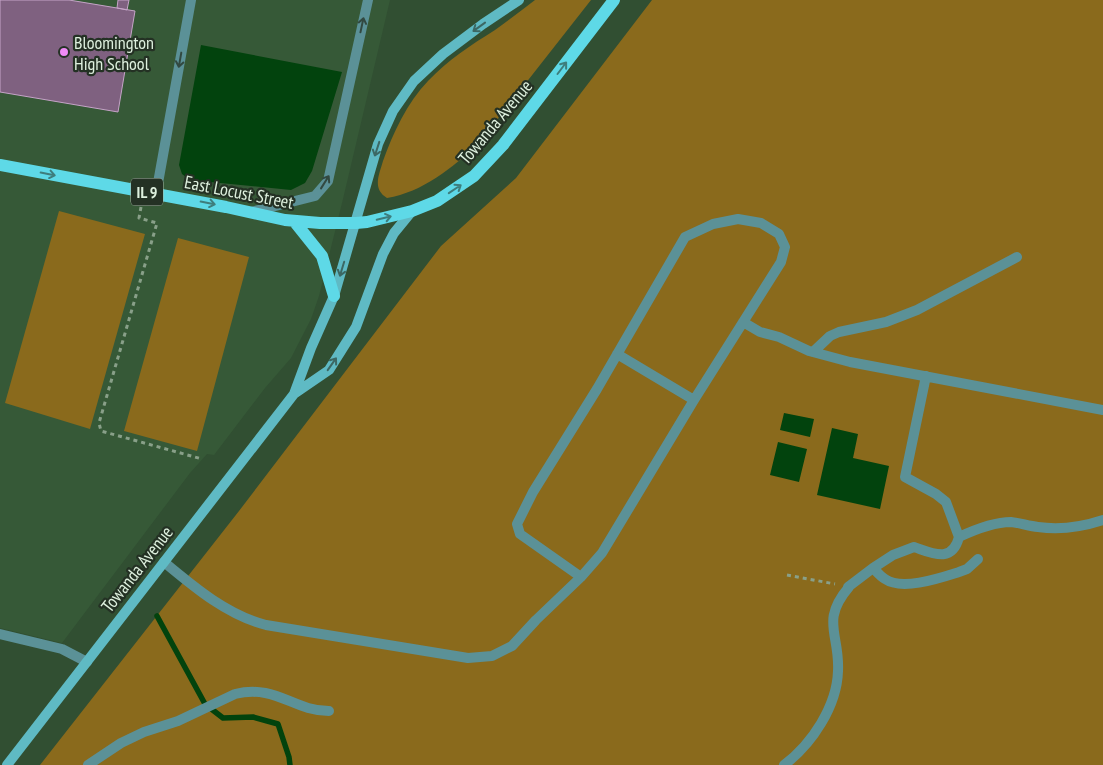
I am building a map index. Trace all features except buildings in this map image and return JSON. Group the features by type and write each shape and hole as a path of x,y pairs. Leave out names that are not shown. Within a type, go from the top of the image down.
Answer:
{"main road":[{"name":"Towanda Avenue","path":"7,765 294,394 311,348 334,296 378,144 393,111 414,81 443,54 483,24 520,0"},
{"name":"Towanda Avenue","path":"294,394 329,370 356,327 382,254 394,233 412,211 437,201 474,176 504,145 614,0"},
{"name":"East Locust Street","path":"0,165 294,221 356,223 412,211"},
{"path":"294,221 322,256 334,296"}],"lane":[{"path":"156,194 191,0"},
{"path":"250,212 314,196 328,181 368,0"},
{"path":"164,562 234,614 266,625 468,658 492,656 512,646 581,577 602,552 694,400 781,262 785,247 779,234 761,223 738,219 713,224 685,237 517,524 520,534 581,577"},
{"path":"813,352 830,336 839,332 886,322 917,310 1017,256"},
{"path":"744,322 760,332 779,337 813,352 850,362 1103,410"},
{"path":"618,354 694,400"},
{"path":"784,765 812,737 834,693 838,669 832,627 833,614 848,587 893,555 914,547 939,556 950,553 957,545 958,537 946,502 936,494 905,477 926,376"},
{"path":"958,537 973,530 1011,522 1039,527 1065,528 1083,526 1103,520"},
{"path":"873,568 886,580 896,583 912,583 959,572 978,559"},
{"path":"0,634 62,648 87,662"},
{"path":"88,765 121,743 144,732 197,713 235,694 257,691 268,693 319,711 328,711"}],"path":[{"path":"141,207 139,218 157,223 99,423 101,431 202,459"},
{"path":"787,575 848,587"}],"shaded area":[{"path":"0,0 390,0 319,296 311,319 291,358 265,388 214,455 207,454 190,473 62,643 0,628"},
{"path":"535,0 591,0 478,144 458,162 425,185 387,198 379,190 380,171 396,129 420,90 452,60"},
{"path":"652,0 1103,0 1103,765 40,765 239,511 441,246 516,178"},
{"path":"201,45 342,72 312,171 305,183 291,190 190,180 182,174 179,165"},
{"path":"59,211 145,234 90,429 5,403"},
{"path":"178,238 249,257 197,451 124,431"},
{"path":"784,413 814,419 810,437 780,430"},
{"path":"832,428 858,434 853,458 889,466 880,509 817,495"},
{"path":"778,442 807,449 799,482 770,475"}],"waterway":[{"path":"157,616 205,704 223,718 253,717 278,724 290,765"}],"place":[{"name":"Bloomington High School","path":"64,52"}]}
